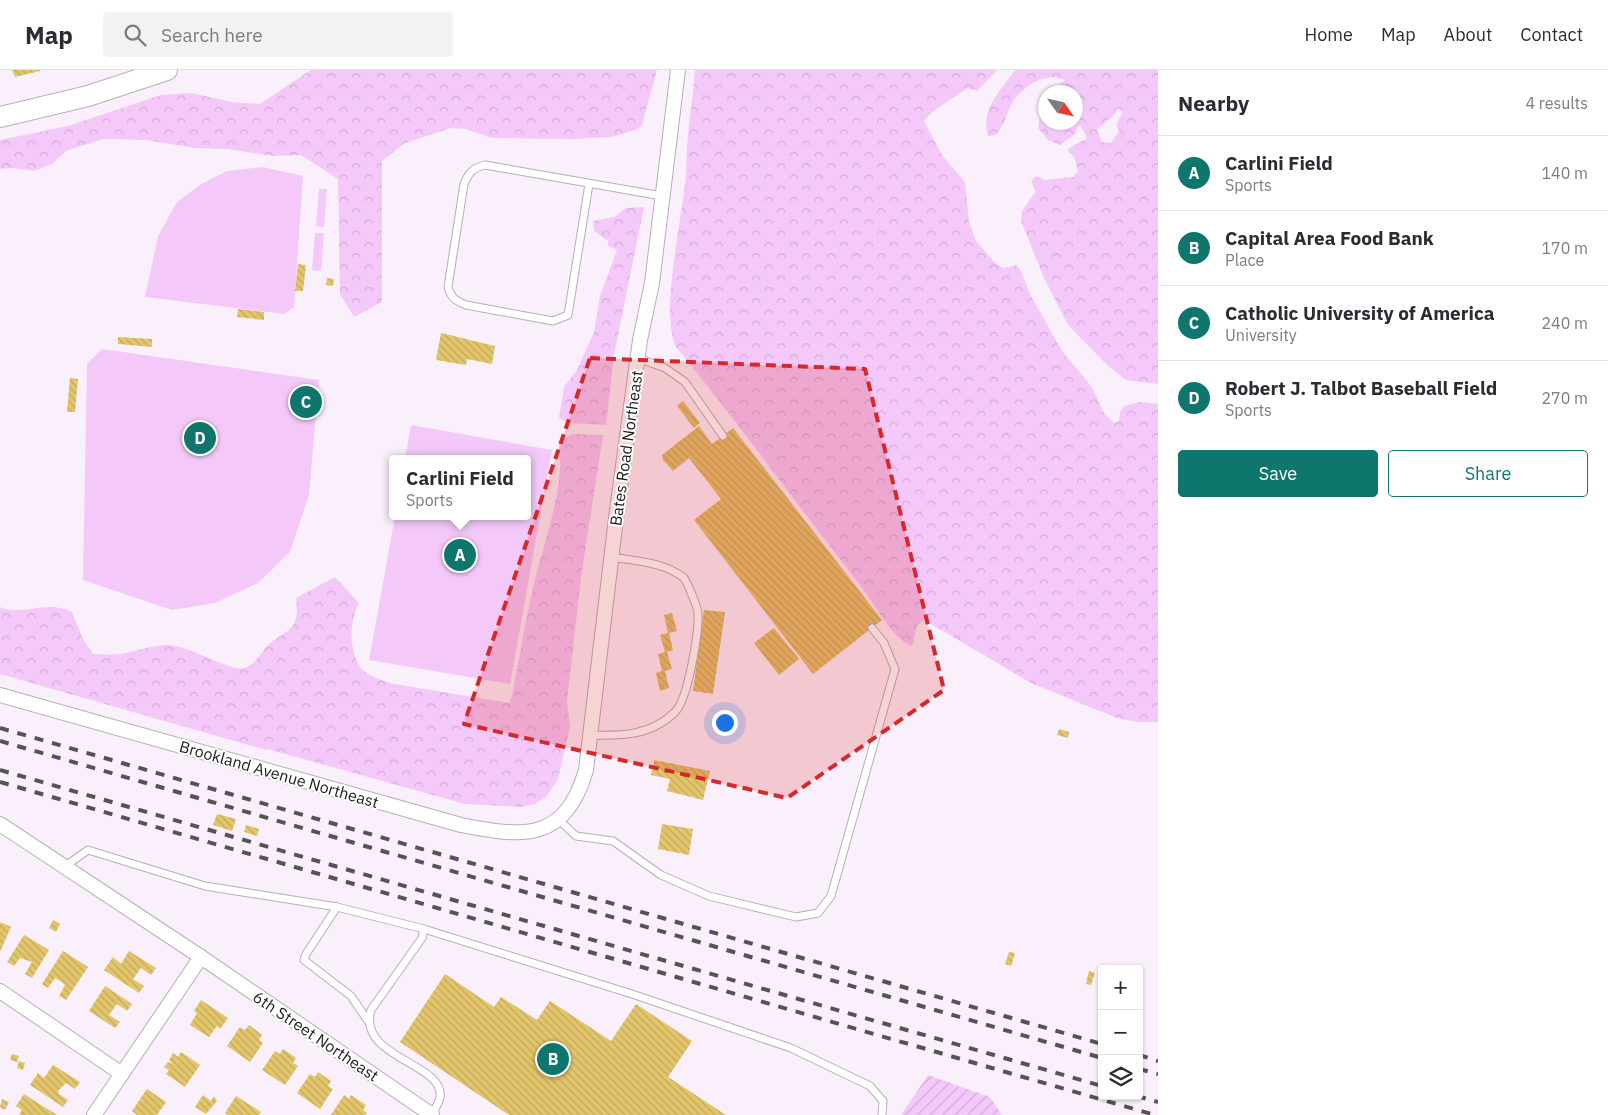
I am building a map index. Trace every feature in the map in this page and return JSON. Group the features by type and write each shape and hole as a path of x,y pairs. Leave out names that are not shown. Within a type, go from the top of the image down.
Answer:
{"street":[{"path":"0,117 94,94 167,70"},
{"name":"Bates Road Northeast","path":"558,819 570,805 581,785 586,770 638,358 652,283 678,70"},
{"name":"Brookland Avenue Northeast","path":"0,695 461,825 500,833 518,833 545,828 558,819"},
{"name":"6th Street Northeast","path":"0,824 201,957 432,1115"},
{"path":"94,1115 201,957"},
{"path":"0,992 122,1074"}],"lane":[{"path":"589,184 568,315 553,320 466,305 455,300 450,294 448,287 464,184 468,174 475,167 485,165 662,196"},
{"path":"638,358 664,368 685,382 723,436"},
{"path":"590,735 626,736 658,725 676,711 688,687 698,612 685,579 664,567 612,557"},
{"path":"558,819 576,836 613,841 661,875 709,896 796,917 818,913 831,896 895,669 884,643 872,628"},
{"path":"64,867 88,850 205,886 338,907 424,929 632,994 791,1048 870,1086 883,1101 882,1115"},
{"path":"338,907 304,960 351,996 368,1021 371,1034 381,1044 431,1078 439,1087 440,1098 432,1115"},
{"path":"368,1021 371,1010 422,938 424,929"}],"highlighted area":[{"path":"590,358 865,369 944,690 787,798 464,724"}],"green space":[{"path":"311,70 657,70 642,125 638,129 612,137 575,139 492,138 466,129 451,128 405,143 382,161 382,302 354,317 340,294 338,179 301,155 273,156 227,149 195,148 146,140 103,139 66,151 52,164 34,171 12,168 0,169 0,140 68,126 161,95 191,93 232,102 260,104"},
{"path":"695,70 997,70 977,91 967,88 939,107 924,121 942,155 965,182 969,221 976,241 997,265 1004,268 1016,265 1020,269 1031,296 1062,351 1092,387 1104,413 1114,423 1119,421 1120,412 1124,406 1140,402 1158,404 1158,722 1137,722 1117,718 1031,683 924,620 917,625 913,644 911,646 904,642 883,619 860,585 676,347 670,313 671,291 686,179 687,146"},
{"path":"1015,70 1158,70 1158,384 1126,380 1108,366 1068,325 1044,278 1021,221 1022,211 1036,191 1031,181 1036,176 1045,180 1073,177 1078,171 1074,156 1067,150 1087,138 1083,130 1083,85 1060,85 1065,80 1049,77 1033,83 1014,100 996,135 988,136 987,117 989,109","holes":["1117,108 1123,111 1116,125 1119,131 1111,143 1102,142 1097,130 1115,114"]},
{"path":"1040,130 1076,130 1075,134 1060,145 1048,140"},
{"path":"263,167 303,176 294,307 284,314 145,297 158,236 177,202 203,183 227,171"},
{"path":"319,189 327,189 324,227 316,226"},
{"path":"644,207 614,355 606,425 567,423 559,418 564,387 577,370 594,332 600,296 617,250 608,246 608,241 594,231 593,221 614,217 626,208"},
{"path":"315,233 324,233 321,271 312,270"},
{"path":"102,349 319,380 309,495 290,552 258,583 215,603 172,610 83,580 87,364"},
{"path":"411,425 552,450 510,684 369,660 394,520 531,520 531,455 406,455"},
{"path":"573,434 603,435 581,577 567,702 570,728 558,779 546,797 535,804 522,807 465,804 266,750 0,674 0,607 16,610 53,607 72,612 83,639 93,654 120,654 168,645 187,649 230,666 244,668 253,663 270,643 287,632 294,624 297,614 296,598 335,577 359,603 353,618 352,644 356,660 366,673 394,684 509,703 512,696 532,591 554,509 560,474 558,442"},
{"path":"928,1075 990,1097 1002,1115 901,1115"}],"building":[{"path":"12,70 40,70 40,71 15,77"},
{"path":"298,264 306,265 303,291 295,291"},
{"path":"327,278 334,279 333,286 326,285"},
{"path":"238,309 264,312 264,320 237,317"},
{"path":"441,333 495,346 492,364 467,359 466,365 436,360"},
{"path":"118,337 152,339 152,347 118,344"},
{"path":"70,378 78,379 75,412 67,412"},
{"path":"683,401 700,423 694,428 677,406"},
{"path":"699,426 712,444 733,428 882,620 813,674 694,520 721,499 689,458 673,471 663,460 662,455"},
{"path":"704,610 725,612 713,694 693,691"},
{"path":"672,613 677,631 669,633 673,650 667,652 672,669 665,671 669,688 660,691 656,673 662,671 658,654 665,652 660,635 668,633 664,615"},
{"path":"774,628 799,659 779,675 754,643"},
{"path":"1059,729 1069,732 1068,738 1057,735"},
{"path":"654,760 710,771 703,800 667,791 670,779 651,775"},
{"path":"217,814 236,819 232,831 213,825"},
{"path":"662,824 693,829 689,855 658,849"},
{"path":"246,825 259,829 257,836 244,832"},
{"path":"53,920 60,924 56,932 49,928"},
{"path":"0,922 11,927 0,952"},
{"path":"24,935 49,950 32,978 25,974 32,962 20,958 14,966 7,962"},
{"path":"63,951 88,967 66,1000 59,996 65,985 60,981 55,978 48,988 42,984"},
{"path":"129,951 156,968 151,975 141,968 133,979 144,986 139,993 104,970 113,957 121,964"},
{"path":"1009,952 1015,953 1011,966 1005,964"},
{"path":"1089,971 1095,973 1091,985 1086,984"},
{"path":"445,974 494,1007 501,997 537,1020 550,1001 611,1041 636,1004 692,1041 668,1077 726,1115 509,1115 400,1042"},
{"path":"105,986 132,1004 127,1011 117,1004 109,1015 120,1022 115,1028 89,1011"},
{"path":"201,1000 228,1018 220,1029 217,1026 209,1037 190,1025 197,1013 194,1011"},
{"path":"249,1025 262,1035 259,1040 263,1043 250,1062 227,1046 240,1027 245,1030"},
{"path":"283,1049 296,1058 293,1063 298,1066 285,1085 262,1070 275,1051 280,1054"},
{"path":"181,1052 200,1065 185,1087 166,1074 169,1070 164,1067 168,1062 173,1064 169,1060 173,1053 178,1057"},
{"path":"12,1054 19,1056 17,1062 10,1060"},
{"path":"19,1061 25,1063 23,1070 17,1068"},
{"path":"53,1065 80,1082 75,1089 66,1083 58,1091 59,1094 68,1100 63,1107 30,1085 38,1073 44,1078"},
{"path":"318,1072 331,1081 328,1086 333,1089 320,1109 297,1093 310,1074 315,1077"},
{"path":"147,1089 166,1102 157,1115 137,1115 132,1111"},
{"path":"24,1094 57,1115 19,1115 22,1110 16,1106"},
{"path":"203,1095 211,1101 214,1096 217,1101 206,1114 195,1107"},
{"path":"344,1095 349,1099 351,1095 366,1105 363,1110 367,1113 365,1115 331,1115"},
{"path":"236,1096 261,1112 259,1115 228,1115 225,1113"},
{"path":"2,1099 9,1102 5,1110 0,1107"}],"railway":[{"path":"0,728 1098,1043"},
{"path":"0,741 1098,1057"},
{"path":"0,770 1098,1085"},
{"path":"0,782 1155,1115"},
{"path":"1143,1056 1158,1061"},
{"path":"1143,1070 1158,1074"},
{"path":"1143,1098 1158,1102"}],"place":[{"name":"Catholic University of America","path":"306,402"},
{"name":"Robert J. Talbot Baseball Field","path":"200,438"},
{"name":"Carlini Field","path":"460,555"},
{"name":"Capital Area Food Bank","path":"553,1059"}]}
